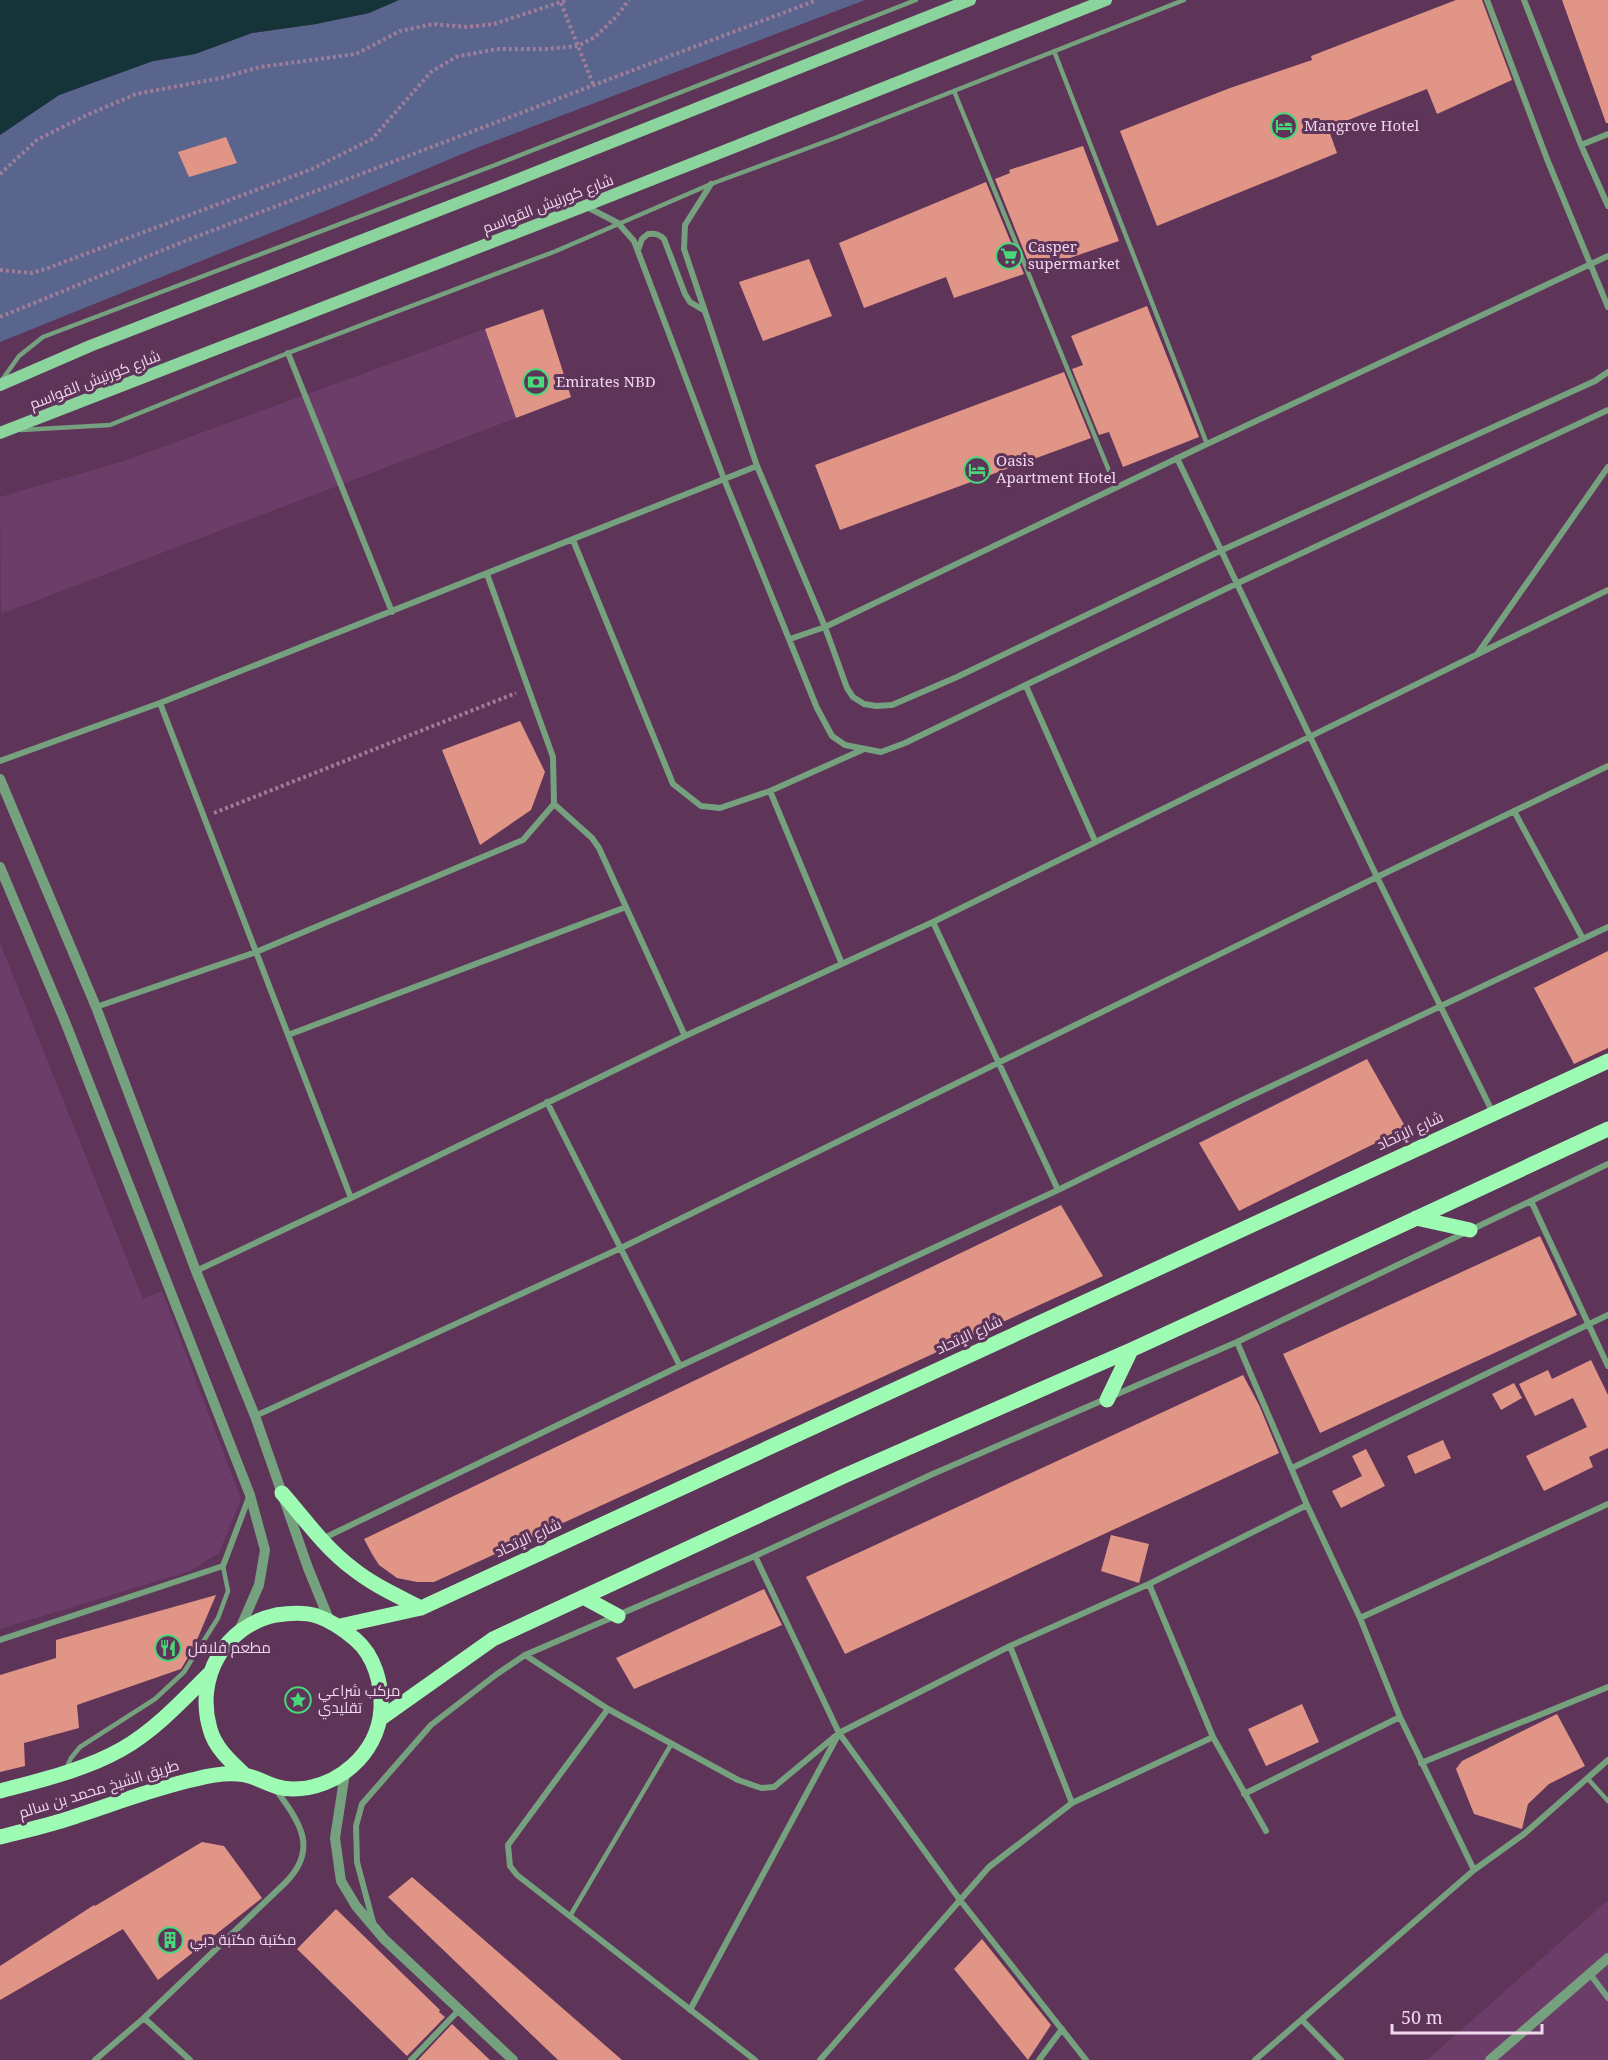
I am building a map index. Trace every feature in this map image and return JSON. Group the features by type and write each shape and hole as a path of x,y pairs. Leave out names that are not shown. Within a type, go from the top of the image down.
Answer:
{"main road":[{"name":"شارع كورنيش القواسم","path":"0,384 90,346 515,181 970,0"},
{"name":"شارع كورنيش القواسم","path":"3,432 585,206 1106,0"},
{"name":"شارع الإتحاد","path":"335,1624 421,1608 1608,1061"},
{"path":"380,1719 493,1639 844,1476 1131,1350 1608,1128"},
{"path":"1416,1218 1470,1230"},
{"path":"1107,1400 1131,1350"},
{"path":"282,1493 322,1539 352,1568 386,1590 421,1608"},
{"path":"583,1597 618,1616"},
{"path":"289,1613 315,1616 335,1624 361,1644 375,1666 382,1692 380,1719 373,1740 361,1758 345,1773 320,1785 294,1789 275,1788 245,1775 224,1756 210,1731 205,1702 209,1674 221,1650 239,1631 263,1618 289,1613"},
{"name":"طريق الشيخ محمد بن سالم","path":"0,1791 64,1774 122,1749 167,1715 209,1674"},
{"name":"طريق الشيخ محمد بن سالم","path":"0,1837 60,1822 165,1785 211,1775 245,1775"}],"street":[{"path":"1487,0 1547,159 1608,307"},
{"path":"1524,0 1581,146 1608,206"},
{"path":"1581,146 1608,134"},
{"path":"711,184 685,225 684,249 757,466 825,627 847,688 864,704 892,705 957,677 1220,550 1594,381 1608,372"},
{"path":"585,206 618,223 634,242 724,479 817,708 832,736 845,745 862,750 882,752 905,743 1238,583 1608,410"},
{"path":"638,250 642,239 648,234 661,236 685,294 690,302 705,311"},
{"path":"790,639 825,627 1177,458 1608,256"},
{"path":"288,353 392,612"},
{"path":"1177,458 1377,877 1493,1113"},
{"path":"0,760 160,703 757,466"},
{"path":"1478,653 1608,467"},
{"path":"573,540 673,784 701,806 720,808 770,791 862,750"},
{"path":"96,1007 256,952 522,840 554,804 553,757 487,574"},
{"path":"196,1271 685,1036 933,922 1608,590"},
{"path":"1026,686 1095,842"},
{"path":"160,703 351,1198"},
{"path":"255,1416 621,1248 1608,766"},
{"path":"0,779 96,1007 196,1271 255,1416 308,1568 335,1624"},
{"path":"770,791 842,964"},
{"path":"554,804 592,838 599,848 685,1036"},
{"path":"1514,811 1583,939"},
{"path":"0,867 66,1024 250,1496 265,1550 259,1585 239,1631"},
{"path":"288,1035 626,907"},
{"path":"933,922 1058,1190"},
{"path":"322,1539 680,1366 1058,1190 1608,927"},
{"path":"547,1102 680,1366"},
{"path":"375,1929 357,1862 356,1826 362,1804 431,1725 496,1674 525,1655 755,1556 935,1473 1237,1342 1608,1164"},
{"path":"1531,1201 1608,1366"},
{"path":"1292,1468 1608,1315"},
{"path":"1237,1342 1307,1505 1360,1618 1400,1717 1474,1870"},
{"path":"0,1640 223,1566 250,1496"},
{"path":"1360,1618 1608,1504"},
{"path":"525,1655 608,1709 738,1780 761,1788 774,1787 839,1733 1010,1646 1149,1584 1307,1505"},
{"path":"755,1556 839,1733 960,1900 1086,2060"},
{"path":"1149,1584 1213,1737 1266,1831"},
{"path":"1010,1646 1072,1803"},
{"path":"1421,1763 1608,1687"},
{"path":"608,1709 508,1845 510,1866 517,1875 570,1917 755,2060"},
{"path":"1245,1794 1400,1717"},
{"path":"690,2010 839,1733"},
{"path":"820,2060 989,1867 1072,1803 1213,1737"},
{"path":"1256,2060 1474,1870 1524,1834 1608,1760"},
{"path":"345,1773 335,1838 340,1881 356,1906 375,1929 513,2060"},
{"path":"95,2060 144,2018 285,1883 298,1867 303,1856 304,1836 295,1816 275,1788"},
{"path":"1490,2060 1608,1958"},
{"path":"1590,1974 1608,1998"},
{"path":"411,2060 459,2010"},
{"path":"144,2018 190,2060"},
{"path":"1303,2020 1341,2060"},
{"path":"1039,2060 1062,2029"}],"lane":[{"name":"شارع كورنيش القواسم","path":"0,384 19,356 43,338 495,165 916,0"},
{"path":"3,432 111,425 288,353 555,251 711,184 835,138 1184,0"},
{"path":"1054,51 1207,444"},
{"path":"954,91 1116,488"},
{"path":"64,1774 71,1758 80,1747 155,1699 184,1672 218,1618 228,1591 223,1566"},
{"path":"570,1917 672,1743"},
{"path":"1588,1779 1608,1801"}],"path":[{"path":"0,174 37,140 136,94 221,78 260,67 356,54 400,31 433,24 466,27 494,24 567,0"},
{"path":"0,270 32,273 48,268 312,169 372,139 431,72 456,57 496,49 546,49 578,46 595,38 629,0"},
{"path":"0,317 185,241 817,0"},
{"path":"561,3 593,84"},
{"path":"204,818 528,688"}],"shaded area":[{"path":"0,0 399,0 369,13 316,24 252,33 195,54 153,61 59,95 0,135"},
{"path":"399,0 865,0 474,149 0,342 0,135 59,95 153,61 195,54 252,33 316,24 369,13"},
{"path":"485,329 516,418 1,614 0,497 124,461"},
{"path":"0,943 143,1299 162,1291 241,1499 219,1553 190,1571 0,1629"},
{"path":"1608,1900 1608,2060 1427,2060"}],"building":[{"path":"1456,0 1482,0 1512,80 1437,114 1427,89 1328,128 1337,153 1157,226 1120,131 1230,88 1312,60 1311,56"},
{"path":"1562,0 1608,0 1608,123 1606,123"},
{"path":"226,137 237,163 189,177 178,152"},
{"path":"1083,146 1119,241 1032,271 995,179 1010,173 1009,170"},
{"path":"986,182 1024,274 954,298 946,277 864,308 839,243"},
{"path":"809,259 832,316 763,341 739,282"},
{"path":"1147,306 1199,437 1123,467 1109,432 1099,435 1072,369 1083,365 1071,336"},
{"path":"543,309 571,397 516,418 485,329"},
{"name":"Oasis Apartment Hotel","path":"1064,372 1091,438 840,530 815,465"},
{"path":"520,721 545,772 531,810 480,845 442,750"},
{"path":"1608,951 1608,1048 1574,1064 1534,988"},
{"path":"1367,1059 1406,1128 1239,1211 1199,1143"},
{"path":"1061,1205 1103,1276 434,1582 417,1582 397,1578 379,1565 364,1539"},
{"path":"1540,1236 1577,1315 1320,1433 1283,1354"},
{"path":"1591,1360 1608,1395 1608,1448 1589,1457 1593,1467 1544,1491 1526,1456 1587,1427 1573,1398 1535,1416 1519,1384 1548,1370 1552,1379"},
{"path":"1243,1375 1259,1405 1279,1453 845,1654 806,1577"},
{"path":"1514,1383 1522,1398 1501,1410 1492,1394"},
{"path":"1443,1440 1451,1458 1415,1474 1407,1456"},
{"path":"1366,1449 1385,1486 1341,1508 1332,1491 1362,1476 1352,1456"},
{"path":"1111,1535 1149,1544 1139,1583 1101,1571"},
{"path":"764,1589 782,1625 634,1689 616,1658"},
{"path":"216,1595 193,1649 181,1669 77,1705 79,1728 24,1743 25,1766 0,1772 0,1675 56,1658 56,1640"},
{"path":"1302,1704 1319,1742 1266,1766 1248,1729"},
{"path":"1557,1714 1585,1766 1549,1784 1528,1804 1522,1829 1474,1814 1456,1769 1462,1761"},
{"name":"مكتبة مكتبة دبي","path":"202,1842 224,1846 262,1898 158,1980 123,1929 0,2000 0,1966 94,1905"},
{"path":"412,1877 622,2060 558,2060 388,1897"},
{"path":"336,1909 445,2017 407,2056 297,1949"},
{"path":"982,1939 1051,2025 1028,2060 954,1969"},
{"path":"452,2024 490,2060 418,2060"}],"place":[{"name":"Mangrove Hotel","path":"1284,126"},
{"name":"Casper supermarket","path":"1009,256"},
{"name":"Emirates NBD","path":"536,382"},
{"name":"Oasis Apartment Hotel","path":"977,470"},
{"name":"مطعم فلافل","path":"168,1648"},
{"name":"مركب شراعي تقليدي","path":"298,1700"},
{"name":"مكتبة مكتبة دبي","path":"170,1940"}]}
